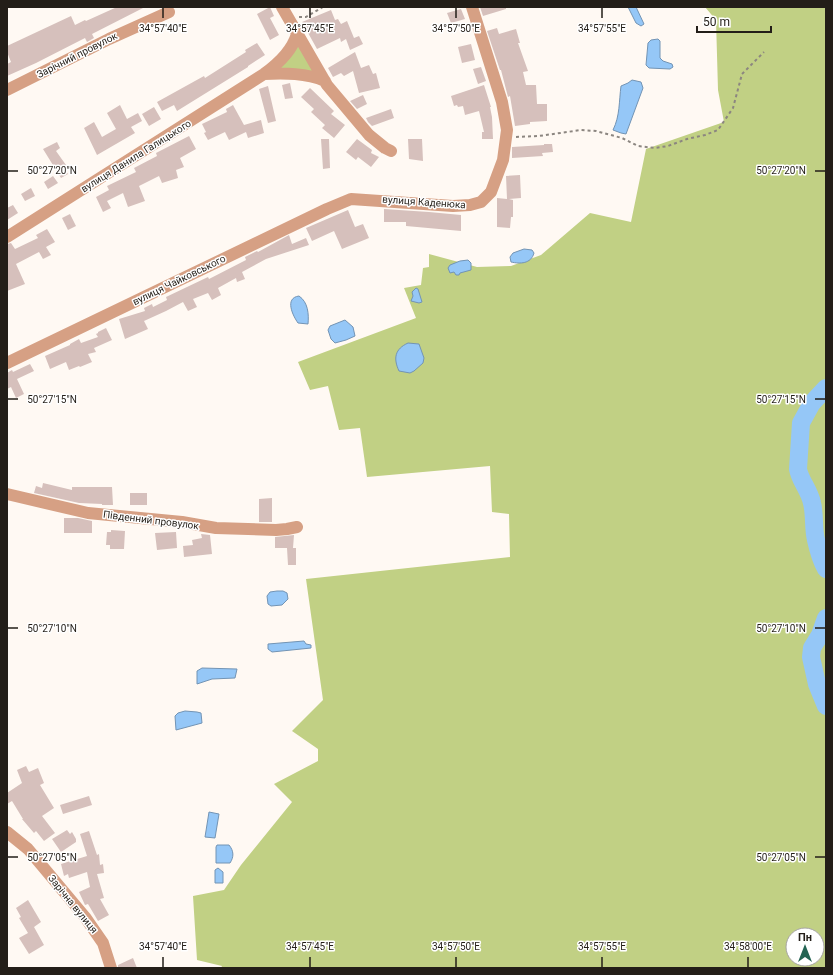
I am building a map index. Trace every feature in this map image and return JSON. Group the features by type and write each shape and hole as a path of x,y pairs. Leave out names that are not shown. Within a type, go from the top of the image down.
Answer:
{"street":[{"path":"282,7 325,81 349,113 369,135 384,148 391,151"},
{"name":"вулиця Каденюка","path":"351,199 453,206 470,205 480,202 491,192 503,160 507,130 502,102 472,7"},
{"name":"Зарічний провулок","path":"7,90 109,38 168,12"},
{"name":"вулиця Данила Галицького","path":"7,237 264,74 276,65 286,53 294,42 297,34"},
{"name":"вулиця Данила Галицького","path":"264,74 286,73 308,75 325,81"},
{"name":"вулиця Чайковського","path":"7,363 326,209 351,199"},
{"name":"Південний провулок","path":"7,494 88,513 155,519 216,528 276,530 297,527"},
{"name":"Зарічна вулиця","path":"7,832 28,849 85,917 103,943 111,968"}],"path":[{"path":"290,19 306,17 323,7"},
{"path":"506,136 539,136 581,130 596,131 622,138 638,146 655,148 668,146 687,139 705,135 718,130 733,108 742,74 764,52"}],"green space":[{"path":"705,7 826,7 826,968 221,968 222,966 197,960 193,896 224,890 241,865 292,802 274,784 318,761 318,749 292,731 323,700 306,579 510,557 509,514 492,512 490,466 367,477 360,428 339,430 328,386 310,390 298,362 416,318 404,288 421,285 423,268 429,267 429,254 477,267 511,266 541,255 590,213 631,222 646,149 724,122 718,90 716,20"},
{"path":"297,34 325,81 286,73 276,65"}],"water":[{"path":"628,7 636,7 644,24 641,26 636,23"},
{"path":"658,39 660,41 660,58 663,61 672,64 673,67 670,69 649,68 646,65 648,43 651,40"},
{"path":"632,80 641,82 643,88 626,134 613,130 618,114 621,86"},
{"path":"524,249 532,250 534,253 533,257 528,261 521,263 511,262 510,257 513,253"},
{"path":"468,260 471,263 471,270 460,273 459,275 456,275 454,272 450,273 448,268 450,265"},
{"path":"416,288 418,289 422,302 419,303 411,301 413,296 412,292"},
{"path":"299,296 307,308 308,324 298,323 292,312 292,300 294,297"},
{"path":"345,320 353,327 355,336 335,343 331,339 328,330 330,326"},
{"path":"408,343 419,344 424,358 423,363 410,373 399,371 396,362 396,354 400,348"},
{"path":"277,591 287,593 288,599 282,605 271,606 268,604 267,596 270,592"},
{"path":"304,641 306,644 311,645 311,648 272,652 268,649 268,644"},
{"path":"202,668 237,669 235,678 212,679 197,684 197,671"},
{"path":"185,711 201,713 202,723 176,730 175,716 178,713"},
{"path":"209,812 219,814 215,838 205,837"},
{"path":"217,845 229,845 231,847 233,854 230,863 216,863"},
{"path":"218,868 223,872 223,883 215,883 215,870"}],"building":[{"path":"117,7 145,7 92,34 94,38 87,42 85,38 7,76 7,64 11,62 7,52 7,46 71,16 75,25"},
{"path":"270,7 274,16 270,18 279,35 270,40 257,14"},
{"path":"480,7 506,7 506,9 483,16"},
{"path":"461,9 465,19 451,23 447,13"},
{"path":"331,10 335,20 338,19 341,24 347,21 354,38 359,36 363,44 350,50 346,39 341,42 340,38 317,49 302,22"},
{"path":"497,28 499,34 516,29 520,43 518,43 528,71 523,72 526,85 536,85 537,104 547,104 547,121 530,122 530,124 515,126 510,96 508,97 501,70 487,31"},
{"path":"257,43 265,55 177,111 174,105 162,111 157,102 204,76 205,78 246,52 245,50"},
{"path":"471,44 475,60 462,63 458,47"},
{"path":"355,52 361,68 369,65 373,74 376,73 380,88 359,93 353,71 344,76 341,73 333,77 328,68"},
{"path":"481,67 486,81 478,84 473,69"},
{"path":"290,83 293,98 285,99 282,85"},
{"path":"484,85 491,107 493,139 482,139 482,132 484,132 479,111 465,115 463,106 454,106 451,96"},
{"path":"268,86 276,121 268,123 259,89"},
{"path":"310,88 334,111 331,114 345,125 334,138 322,128 325,125 311,112 314,109 301,97"},
{"path":"363,95 367,104 357,109 350,101"},
{"path":"120,105 127,119 138,113 142,121 131,127 135,133 97,155 84,128 94,122 102,137 116,129 107,113"},
{"path":"233,105 244,125 261,120 264,133 248,138 246,132 229,140 225,132 208,140 204,133 206,132 202,124 227,112 226,109"},
{"path":"154,107 161,119 149,126 142,114"},
{"path":"391,109 394,118 372,126 366,118"},
{"path":"189,136 196,149 180,158 184,167 176,170 178,178 162,183 159,176 139,186 145,201 128,207 123,193 107,201 111,208 103,212 96,197 109,190 107,186 136,172 134,168 157,156 156,153"},
{"path":"321,139 329,139 330,168 323,169"},
{"path":"357,139 372,150 371,153 379,157 371,167 358,157 356,160 346,152"},
{"path":"408,139 422,139 423,161 409,159"},
{"path":"57,142 60,148 56,151 66,165 63,167 68,174 61,178 43,149"},
{"path":"552,144 553,152 542,153 543,156 512,158 512,147"},
{"path":"520,175 521,198 509,199 513,200 513,217 511,217 510,228 497,227 497,198 507,199 506,176"},
{"path":"53,176 58,183 48,189 44,182"},
{"path":"31,188 35,196 25,201 21,194"},
{"path":"13,205 18,213 7,220 7,208"},
{"path":"384,209 461,215 461,231 406,226 406,222 384,222"},
{"path":"348,210 355,227 363,224 369,238 342,249 334,231 312,241 306,228"},
{"path":"70,214 76,226 68,230 62,218"},
{"path":"47,229 55,242 46,247 51,255 43,259 39,252 16,264 25,284 7,291 7,244 11,243 15,249 38,238 36,235"},
{"path":"289,235 292,244 306,238 309,245 266,259 242,272 245,279 237,282 236,278 218,288 221,295 212,300 208,293 193,299 197,307 188,311 183,302 144,321 148,329 125,339 119,319 145,311 144,308 152,304 153,307 167,300 166,297 208,277 209,279 246,260 245,257 257,251 258,252"},
{"path":"106,328 112,340 94,348 96,352 88,354 92,362 69,370 66,362 50,369 45,356 70,345 79,339 81,343 98,337 96,334"},
{"path":"30,364 34,371 17,379 24,394 16,398 11,387 7,389 7,373 12,370 13,372"},
{"path":"43,483 72,490 72,487 112,487 113,505 79,503 34,493 36,486 42,488"},
{"path":"130,493 147,493 147,505 130,505"},
{"path":"272,498 272,522 259,522 259,499"},
{"path":"64,518 78,518 92,521 92,533 64,533"},
{"path":"111,530 125,531 124,549 110,549 110,545 106,545 107,532 111,532"},
{"path":"176,532 177,548 157,550 155,533"},
{"path":"201,534 210,535 212,554 184,557 183,546 193,545 192,540 202,538"},
{"path":"294,535 293,548 296,548 296,565 288,565 287,548 275,548 275,537"},
{"path":"26,766 29,772 38,768 44,783 40,785 54,808 42,816 55,833 44,841 36,831 34,833 22,819 12,801 7,804 7,793 22,783 17,770"},
{"path":"89,796 92,805 63,814 60,805"},
{"path":"67,830 70,834 72,832 76,842 61,852 52,839"},
{"path":"89,831 97,855 99,854 100,865 103,864 104,873 97,874 104,898 100,899 109,915 98,921 88,904 85,905 79,892 90,887 87,872 69,878 68,874 64,876 61,864 87,856 80,834"},
{"path":"28,900 41,922 34,927 44,945 29,954 19,938 28,933 19,918 21,917 16,908"},
{"path":"133,958 137,968 118,968 118,965"}],"waterway":[{"path":"826,388 812,403 801,423 798,469 811,498 816,540 826,569"},
{"path":"826,618 820,635 812,648 811,657 817,684 826,706"}]}
